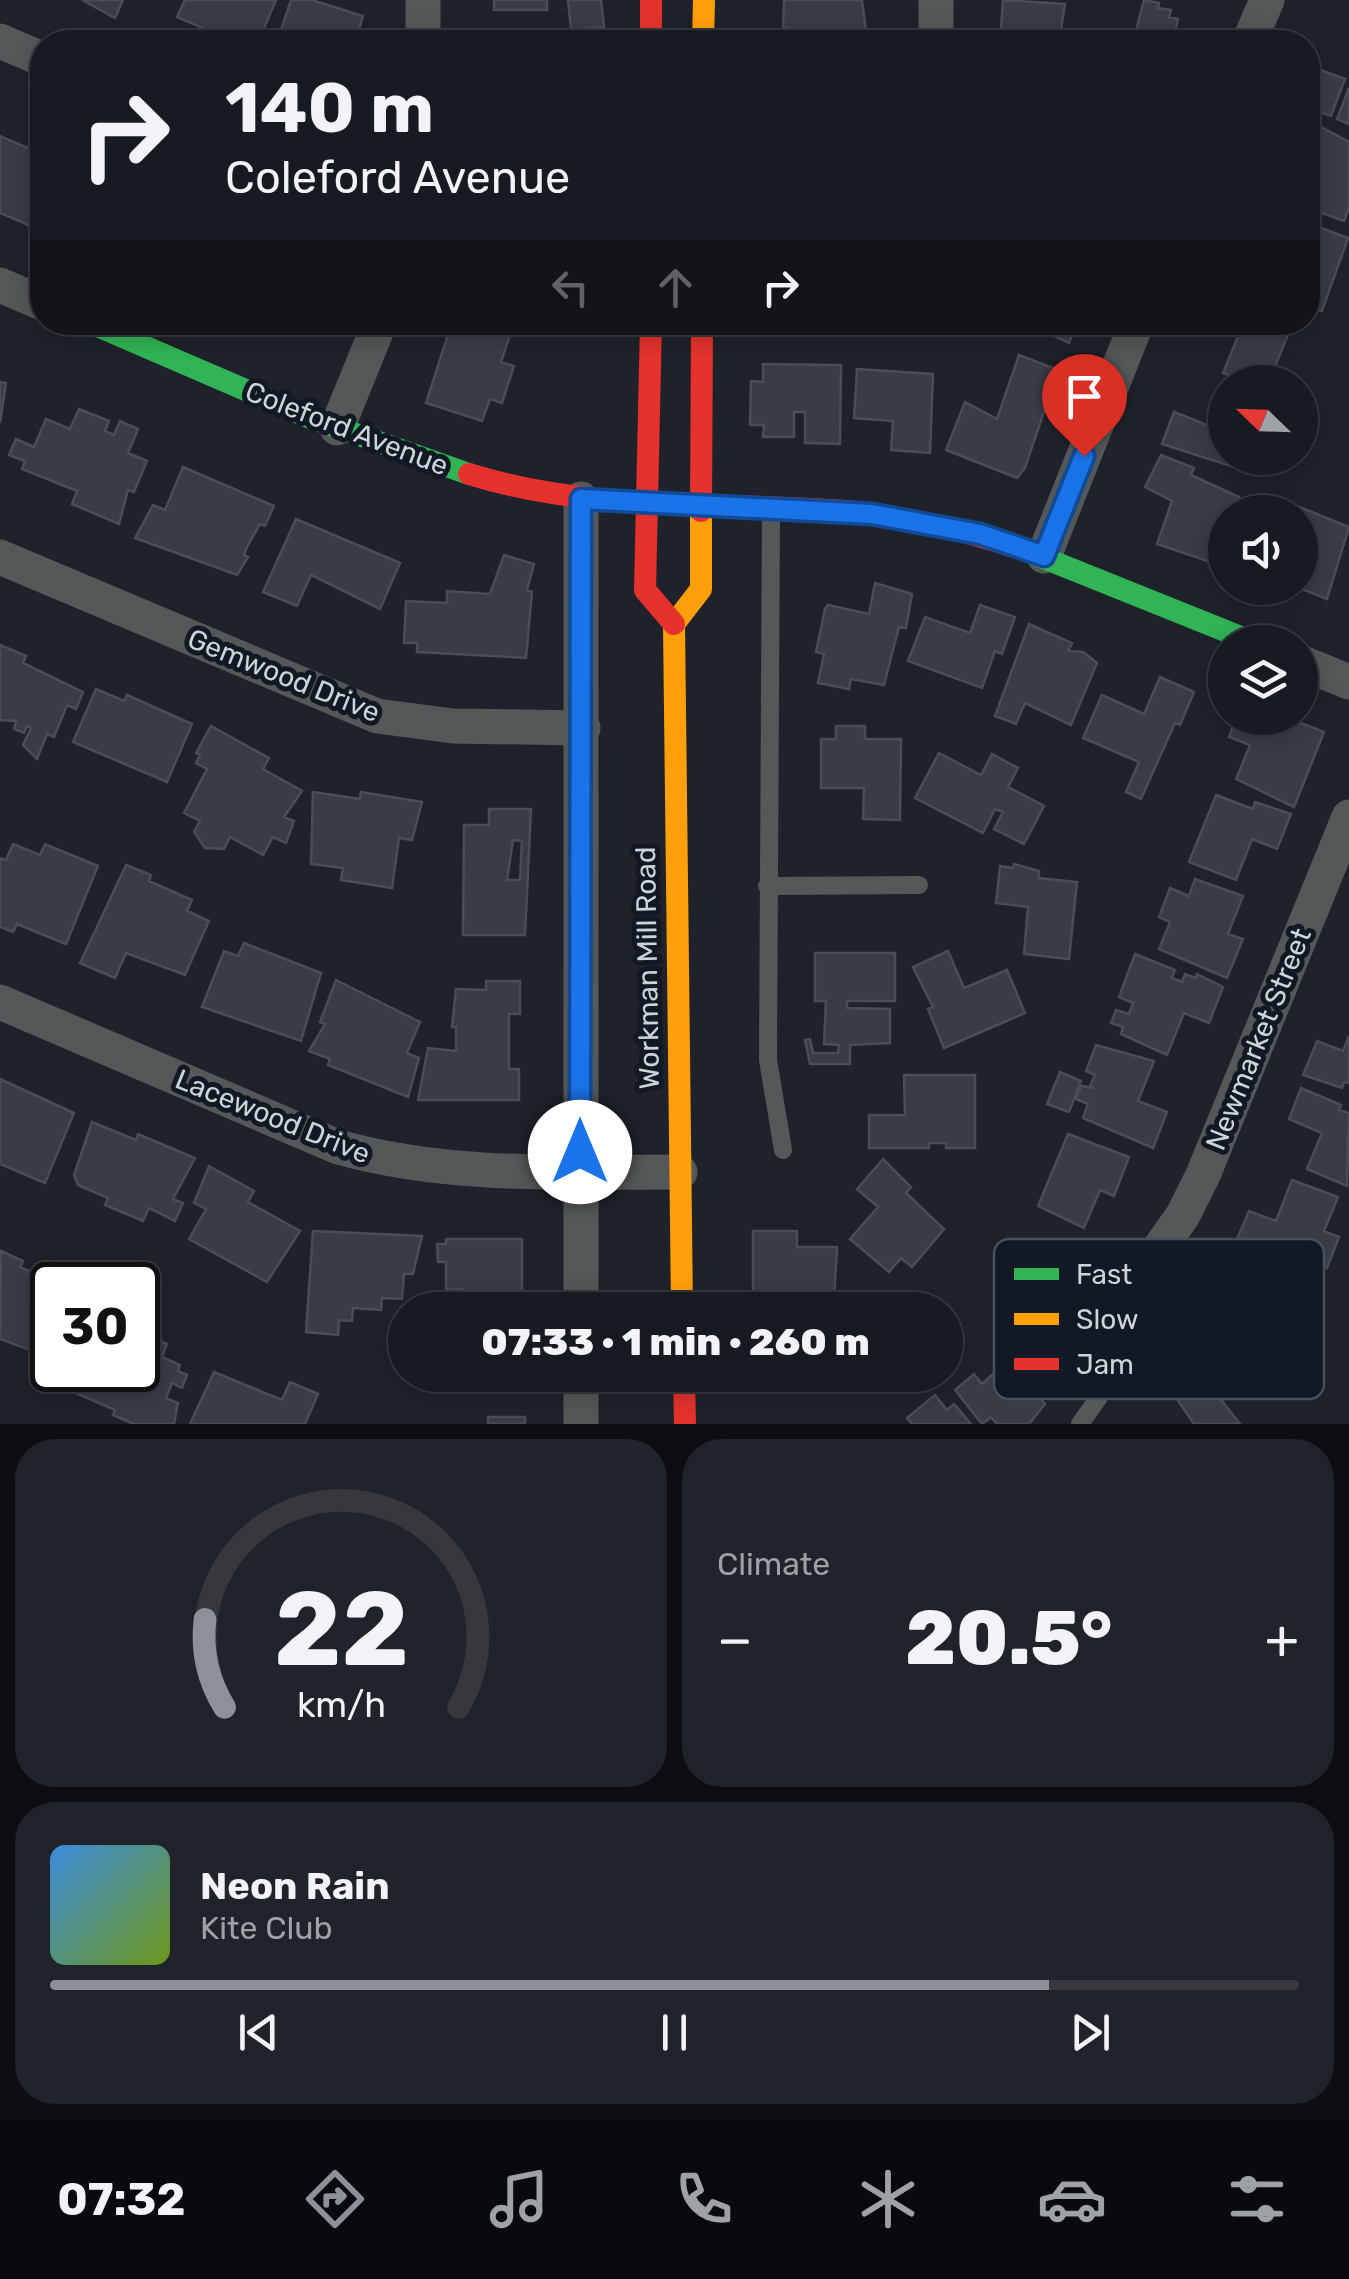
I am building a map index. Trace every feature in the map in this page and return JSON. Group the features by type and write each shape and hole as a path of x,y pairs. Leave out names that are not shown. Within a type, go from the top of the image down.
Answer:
{"main road":[{"path":"652,0 652,30"},
{"path":"704,0 704,30"},
{"name":"Coleford Avenue","path":"119,335 410,458 581,499 872,514 980,534 1212,625"},
{"path":"651,335 645,590 674,624 701,589 702,335"},
{"name":"Workman Mill Road","path":"674,624 682,1292"},
{"path":"684,1392 685,1424"}],"street":[{"path":"423,0 423,30"},
{"path":"936,0 936,30"},
{"path":"1254,30 1266,0"},
{"path":"0,41 30,54"},
{"path":"0,285 30,298"},
{"path":"337,428 375,335"},
{"path":"1044,556 1132,335"},
{"path":"580,1292 581,499"},
{"name":"Gemwood Drive","path":"0,557 377,716 453,726 583,728"},
{"path":"1318,669 1349,682"},
{"name":"Newmarket Street","path":"1165,1239 1203,1175 1349,817"},
{"name":"Lacewood Drive","path":"0,1002 338,1147 438,1168 680,1172"},
{"path":"581,1392 581,1424"}],"lane":[{"path":"771,509 768,1060 783,1150"},
{"path":"767,886 919,884"},
{"path":"1080,1424 1098,1399"}],"building":[{"path":"82,0 123,0 115,18"},
{"path":"185,0 276,0 263,30 207,30 177,17"},
{"path":"291,0 312,0 363,16 359,30 281,30"},
{"path":"494,0 547,0 547,10 494,10"},
{"path":"568,0 601,0 604,27 571,30"},
{"path":"784,0 862,0 866,30 783,28"},
{"path":"1003,0 1065,4 1061,30 1001,30"},
{"path":"1144,0 1159,3 1158,8 1171,10 1169,17 1178,19 1176,30 1136,30"},
{"path":"1320,70 1345,79 1331,116 1320,112"},
{"path":"1349,88 1349,124 1337,119"},
{"path":"1320,126 1349,142 1349,208 1344,221 1320,212"},
{"path":"0,136 28,148 30,143 30,226 0,213"},
{"path":"1320,228 1348,238 1320,310"},
{"path":"448,335 510,335 501,362 514,366 502,403 490,399 482,421 426,403"},
{"path":"1052,335 1072,335 1069,343"},
{"path":"1239,335 1288,335 1276,365 1226,365"},
{"path":"1019,355 1058,370 1025,468 1017,478 946,450 965,402 997,419"},
{"path":"763,364 841,365 840,444 805,443 805,412 794,412 794,437 763,437 764,425 750,425 751,381 763,382"},
{"path":"857,369 933,374 930,453 891,450 893,421 854,418"},
{"path":"0,382 6,383 0,423"},
{"path":"79,409 109,421 105,431 114,435 120,421 138,429 128,453 147,461 134,492 128,490 119,524 72,504 77,491 22,469 25,461 9,455 16,439 34,447 46,419 70,429"},
{"path":"1174,412 1208,425 1208,459 1162,444"},
{"path":"1161,455 1194,468 1191,475 1235,495 1208,495 1208,561 1157,544 1172,501 1145,487"},
{"path":"183,467 274,506 265,526 260,524 247,547 244,555 248,557 237,575 135,538 153,505 165,510"},
{"path":"1318,514 1349,527 1327,599 1318,595"},
{"path":"296,519 400,563 380,609 311,575 297,606 263,592"},
{"path":"504,555 534,564 527,590 532,592 526,658 417,652 417,643 404,643 406,601 447,603 447,591 490,594"},
{"path":"875,583 912,594 906,628 899,627 884,685 851,679 849,689 818,683 824,654 816,652 825,609 828,605 869,614"},
{"path":"980,605 1015,617 1002,654 995,651 982,688 908,661 925,617 970,633"},
{"path":"1029,624 1072,643 1068,651 1083,652 1097,663 1071,725 1025,703 1016,724 995,716"},
{"path":"0,645 26,656 23,663 83,692 76,709 67,705 54,737 47,734 37,759 23,745 31,728 27,726 24,733 14,729 16,721 0,720"},
{"path":"1160,677 1194,692 1180,725 1175,723 1141,799 1126,792 1139,762 1083,738 1102,695 1144,714"},
{"path":"96,689 124,701 127,695 192,724 167,782 73,742"},
{"path":"211,726 269,758 263,769 302,791 284,817 294,821 286,843 273,837 263,855 230,837 224,849 205,848 194,832 200,821 184,813 207,769 196,763 200,755 196,753"},
{"path":"836,726 865,726 865,739 901,739 900,820 863,819 864,788 821,788 821,739 836,739"},
{"path":"1324,732 1294,807 1236,779 1250,745 1229,737"},
{"path":"939,753 981,775 992,754 1018,768 1008,787 1044,806 1024,844 994,829 1003,812 995,809 983,833 915,798"},
{"path":"313,792 360,799 361,792 422,802 412,840 399,838 392,888 341,880 343,868 311,864"},
{"path":"1216,795 1253,809 1255,802 1291,814 1277,849 1252,839 1236,880 1189,862"},
{"path":"489,809 531,809 525,935 463,935 464,825 489,825","holes":["513,840 522,841 520,880 507,880"]},
{"path":"13,844 40,855 45,844 98,866 66,944 17,924 13,932 0,927 0,858 6,860"},
{"path":"1014,864 1039,871 1039,878 1077,882 1069,959 1024,954 1028,907 996,903 1000,866 1013,868"},
{"path":"126,865 151,875 149,881 192,900 187,911 209,921 185,975 126,953 115,978 80,963"},
{"path":"1195,879 1243,896 1228,934 1243,939 1227,978 1159,949 1170,922 1159,917 1170,888 1189,896"},
{"path":"244,943 321,973 301,1041 202,1007 224,951 238,956"},
{"path":"948,951 964,988 1007,970 1025,1013 944,1048 928,1009 933,1007 913,967"},
{"path":"815,953 895,953 895,1001 847,1001 847,1008 890,1009 890,1043 850,1045 850,1064 810,1064 805,1040 810,1039 813,1053 838,1053 839,1045 824,1044 826,1001 815,1001"},
{"path":"1135,954 1175,970 1172,978 1182,982 1185,974 1196,978 1197,974 1223,987 1209,1023 1184,1013 1167,1055 1121,1034 1123,1027 1111,1023 1116,1010 1129,1014 1133,1003 1119,997"},
{"path":"336,980 420,1022 407,1053 419,1058 408,1097 328,1065 330,1059 309,1051 325,1024 320,1022"},
{"path":"486,981 520,981 520,1014 509,1014 509,1069 519,1069 519,1100 418,1100 428,1048 456,1051 456,1027 452,1027 456,989 486,990"},
{"path":"1349,1036 1349,1083 1344,1082 1342,1088 1303,1075 1317,1041 1343,1051"},
{"path":"1096,1045 1154,1061 1138,1101 1167,1112 1153,1148 1083,1118 1088,1104 1076,1099 1081,1086 1094,1088 1090,1086 1095,1075 1086,1071"},
{"path":"1060,1072 1081,1081 1069,1112 1047,1104"},
{"path":"904,1075 975,1075 975,1148 946,1148 946,1143 929,1143 929,1148 869,1148 869,1115 905,1115"},
{"path":"0,1079 74,1113 45,1183 0,1164"},
{"path":"1301,1088 1341,1105 1339,1110 1349,1113 1347,1186 1307,1169 1322,1133 1289,1119"},
{"path":"92,1122 136,1140 138,1134 195,1158 173,1199 183,1203 175,1221 149,1208 143,1221 105,1205 108,1198 78,1185 74,1175"},
{"path":"1068,1134 1129,1157 1114,1196 1100,1190 1084,1228 1038,1206"},
{"path":"883,1159 911,1187 906,1193 944,1229 912,1267 901,1258 889,1272 850,1239 878,1207 857,1189"},
{"path":"209,1166 254,1191 248,1202 300,1231 267,1282 189,1239 206,1209 194,1203"},
{"path":"1292,1180 1338,1197 1324,1231 1339,1237 1327,1268 1324,1239 1237,1239 1249,1211 1276,1221"},
{"path":"313,1231 422,1236 413,1274 404,1274 403,1292 388,1292 388,1298 382,1298 381,1310 353,1308 352,1321 339,1320 338,1335 306,1332"},
{"path":"753,1231 797,1231 797,1247 837,1247 834,1292 753,1292"},
{"path":"446,1239 522,1239 522,1292 446,1290 446,1262 438,1262 437,1244 446,1244"},
{"path":"1,1251 23,1261 20,1267 30,1271 30,1350 0,1339"},
{"path":"160,1341 167,1344 162,1357 180,1365 178,1371 187,1375 182,1388 172,1383 166,1398 178,1403 174,1424 134,1424 113,1415 115,1410 74,1392 160,1392"},
{"path":"214,1372 282,1400 290,1382 318,1394 305,1424 190,1424"},
{"path":"994,1373 994,1399 1041,1399 1045,1404 1029,1424 997,1424 991,1417 982,1424 957,1392 963,1392 963,1383 974,1374 982,1384"},
{"path":"935,1395 947,1410 954,1404 971,1424 912,1424 907,1418"},
{"path":"1177,1399 1220,1399 1240,1424 1194,1424"},
{"path":"488,1417 525,1417 525,1424 488,1424"}],"traffic: fast":[{"path":"118,335 308,417 469,474"},
{"path":"1024,550 1211,625"}],"traffic: slow":[{"path":"703,30 704,0"},
{"path":"682,1292 674,624 701,589 701,511"}],"traffic: jam":[{"path":"651,0 651,30"},
{"path":"651,335 645,590 674,624"},
{"path":"701,511 702,335"},
{"path":"469,474 514,486 603,500 880,515 953,529 1024,550"},
{"path":"684,1392 685,1424"}],"route":[{"path":"580,1152 581,499 872,514 980,534 1044,556 1084,456"}]}
